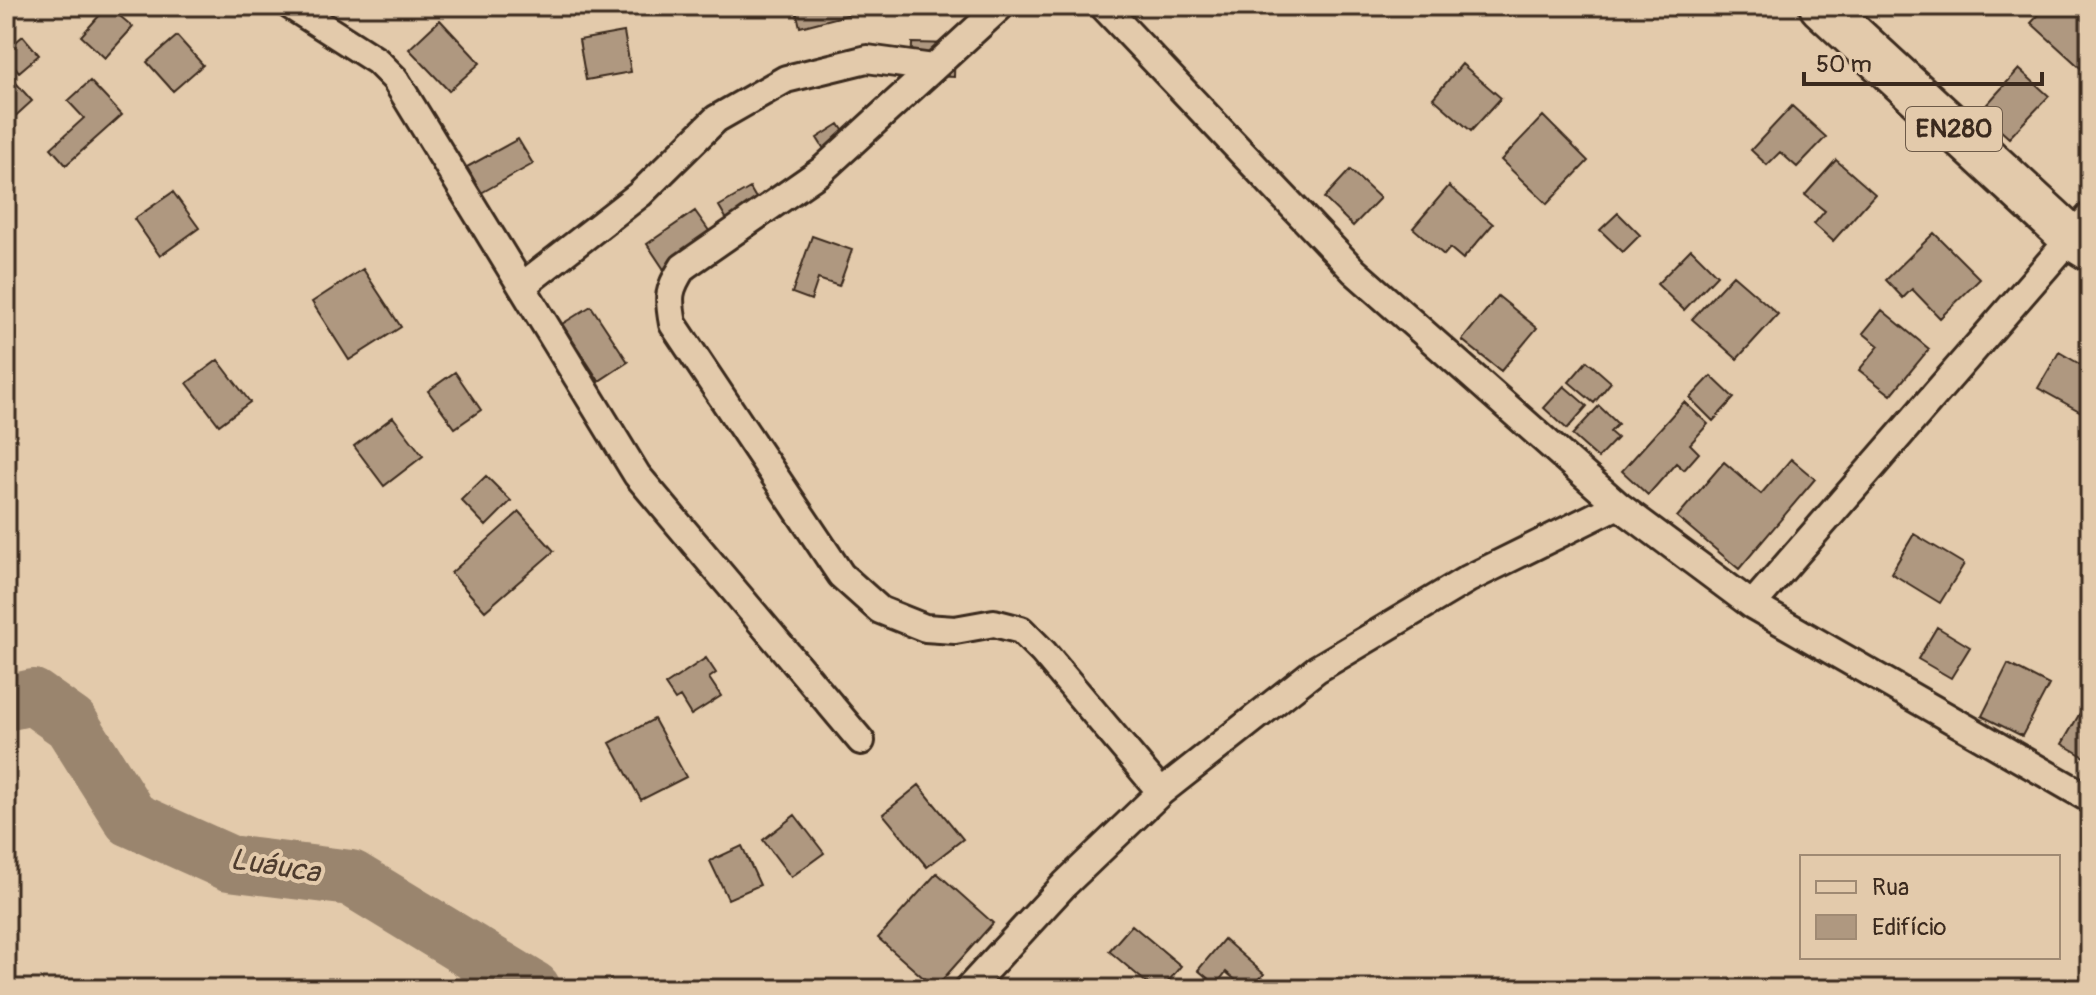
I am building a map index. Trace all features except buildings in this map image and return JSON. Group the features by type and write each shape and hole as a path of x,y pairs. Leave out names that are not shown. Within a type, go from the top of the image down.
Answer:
{"main road":[{"name":"EN280","path":"1821,6 2084,234"}],"street":[{"path":"291,6 377,61 395,79 637,475 861,741"},
{"path":"1001,6 821,171 683,267 671,286 669,302 673,324 841,575 880,610 925,628 955,630 994,623 1021,630 1161,792"},
{"path":"1103,6 1354,271 1618,505 1752,605 2090,799"},
{"path":"522,286 640,194 716,119 786,79 867,59 933,68"},
{"path":"1752,605 2084,234"},
{"path":"968,989 1065,884 1161,792 1317,669 1468,579 1618,505"}],"waterway":[{"name":"Luáuca","path":"6,703 33,697 71,724 131,819 229,863 351,878 533,989"}]}
